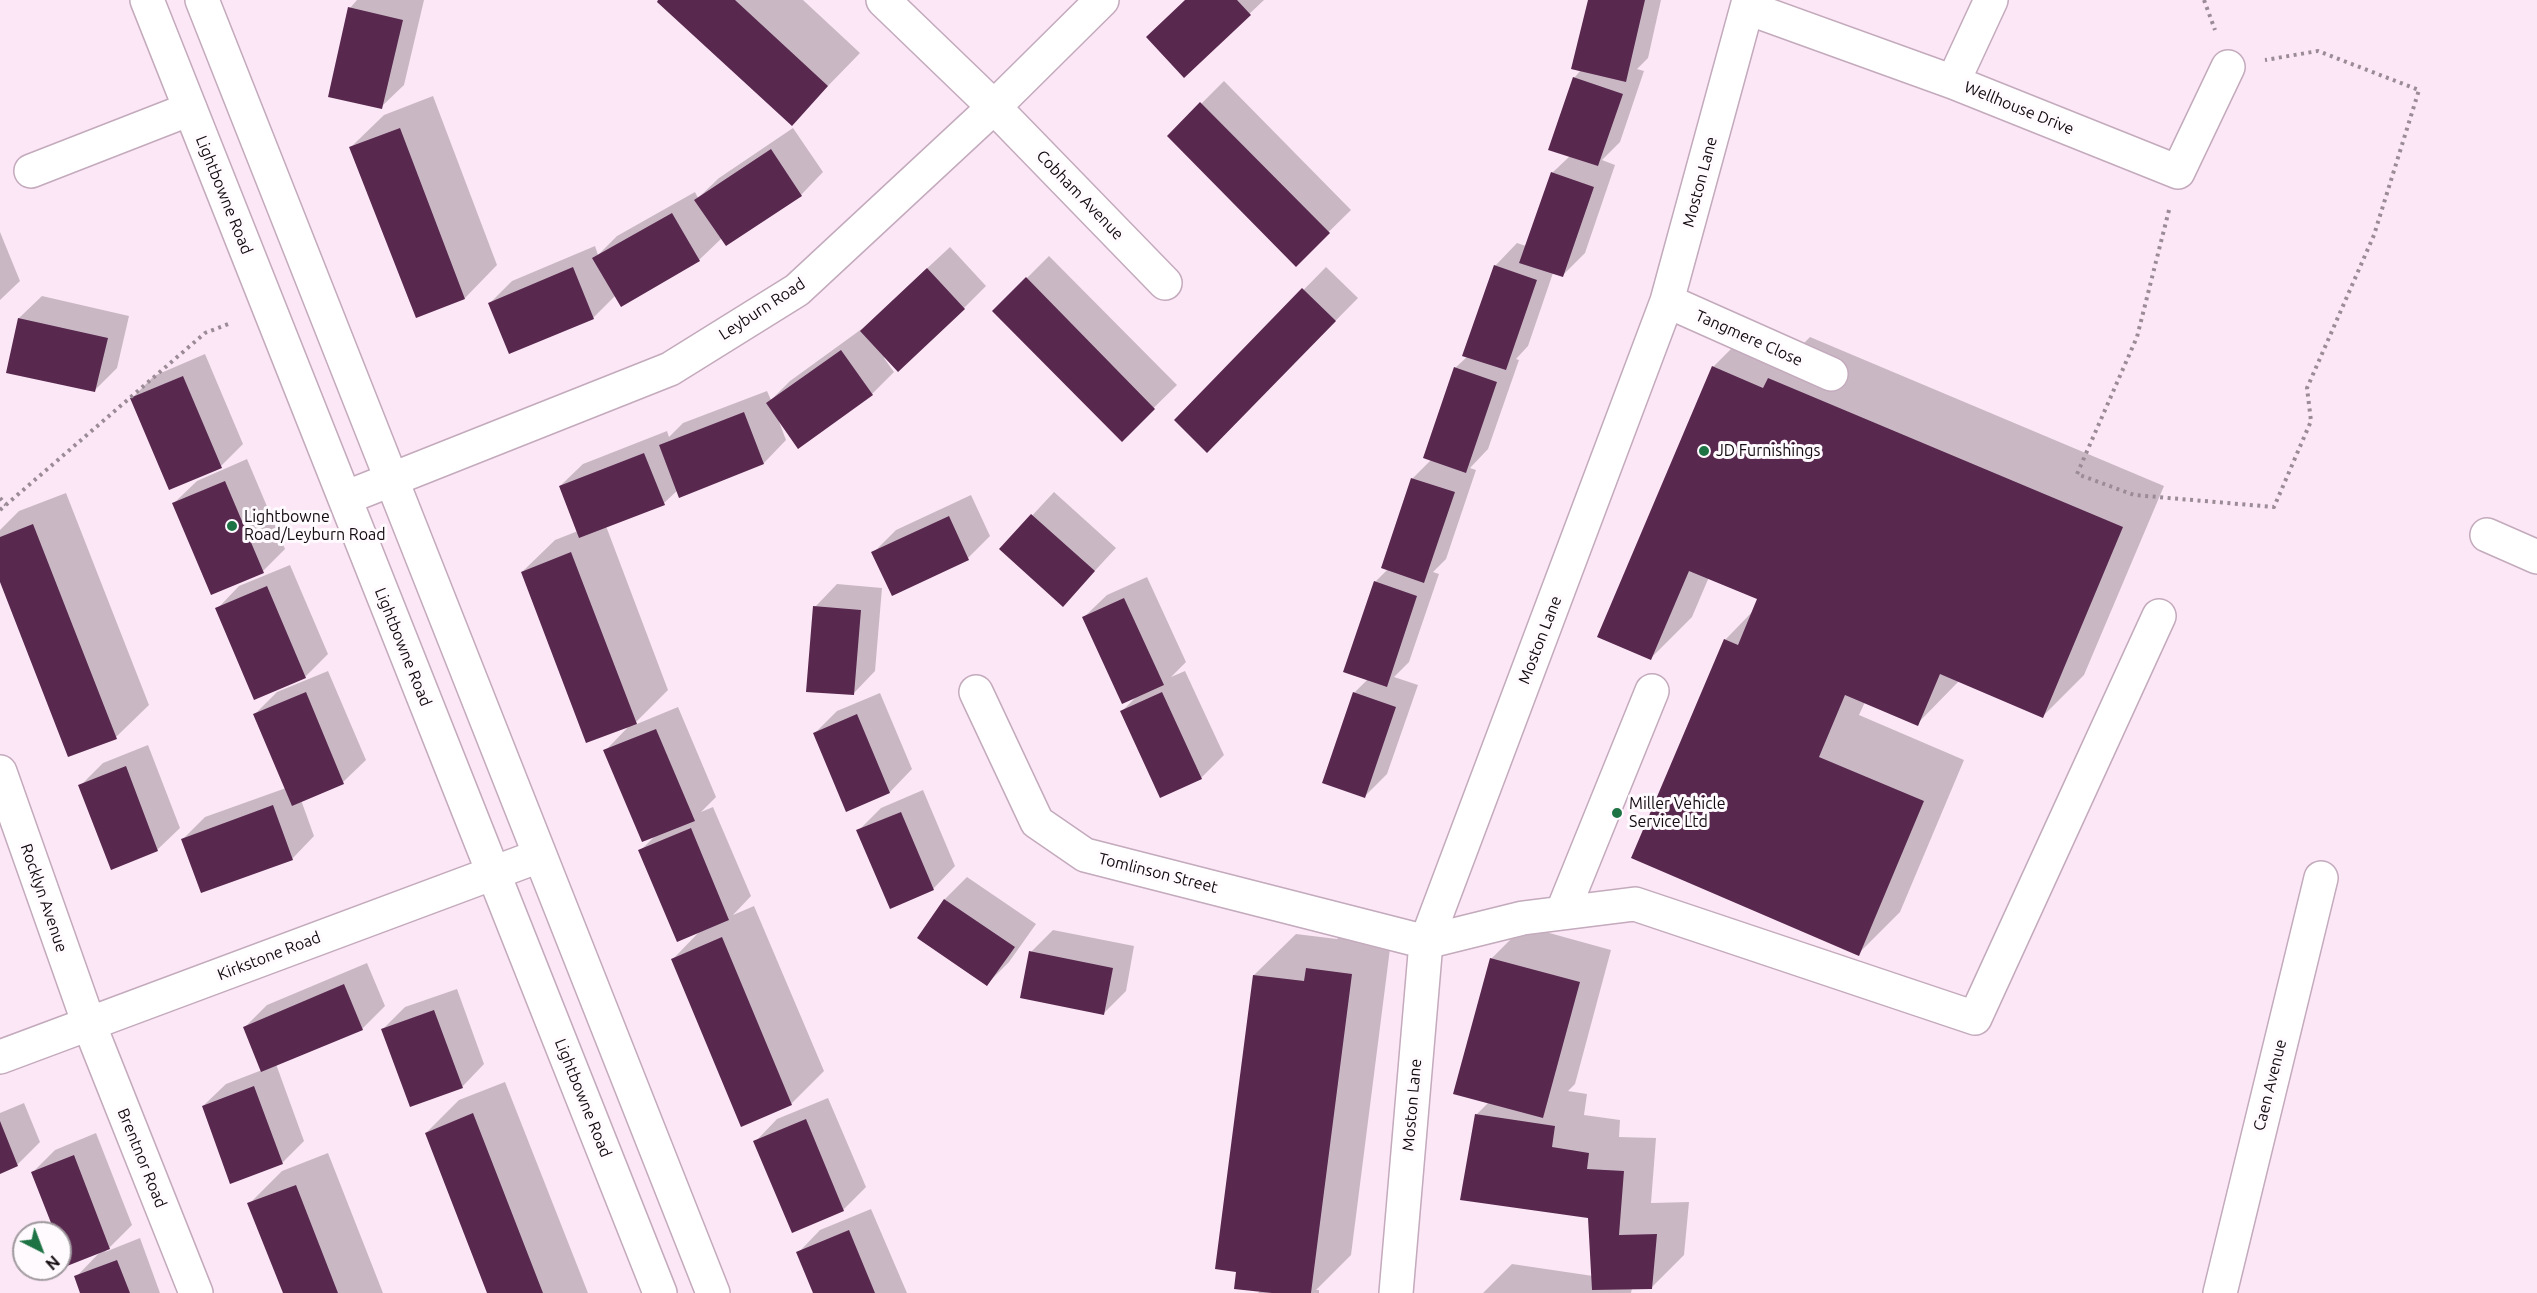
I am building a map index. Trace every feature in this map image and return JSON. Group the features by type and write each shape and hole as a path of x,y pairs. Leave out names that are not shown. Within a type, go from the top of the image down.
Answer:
{"street":[{"name":"Lightbowne Road","path":"147,0 660,1293"},
{"path":"202,0 713,1293"},
{"name":"Cobham Avenue","path":"883,0 994,106 1165,283"},
{"name":"Leyburn Road","path":"345,498 670,369 797,290 994,106 1102,0"},
{"path":"1953,82 1991,0"},
{"name":"Wellhouse Drive","path":"1749,4 2178,172"},
{"name":"Moston Lane","path":"1396,1293 1426,942 1667,301 1749,4"},
{"path":"2178,172 2228,67"},
{"path":"31,171 190,109"},
{"name":"Tangmere Close","path":"1667,301 1831,374"},
{"path":"2487,535 2537,557"},
{"path":"1426,942 1524,918 1635,904 1975,1018 2159,616"},
{"path":"1562,913 1652,691"},
{"name":"Tomlinson Street","path":"976,692 1037,822 1086,855 1426,942"},
{"name":"Rocklyn Avenue","path":"0,772 88,1024"},
{"name":"Kirkstone Road","path":"0,1058 539,855"},
{"name":"Caen Avenue","path":"2220,1293 2321,878"},
{"name":"Brentnor Road","path":"88,1024 196,1293"}],"path":[{"path":"2178,172 2137,337 2077,474 2134,495 2274,507 2311,421 2307,388 2374,235 2419,90 2318,51 2228,67"},
{"path":"0,510 205,333 269,307"},
{"path":"0,498 6,505"}],"building":[{"path":"658,0 735,0 828,86 792,126 657,2"},
{"path":"1185,0 1237,0 1251,15 1184,78 1146,37"},
{"path":"1588,0 1645,0 1626,82 1571,69"},
{"path":"348,7 403,20 382,109 328,97"},
{"path":"1573,77 1623,94 1598,166 1548,150"},
{"path":"1200,102 1330,233 1296,267 1167,136"},
{"path":"400,128 465,299 416,318 349,147"},
{"path":"771,149 802,196 726,246 694,200"},
{"path":"1551,172 1594,187 1563,277 1519,263"},
{"path":"672,213 700,261 621,307 592,258"},
{"path":"1494,265 1537,280 1506,370 1462,356"},
{"path":"573,267 594,319 509,354 488,303"},
{"path":"927,268 965,309 898,372 860,331"},
{"path":"1026,277 1155,409 1122,442 992,311"},
{"path":"1302,288 1336,321 1207,453 1174,420"},
{"path":"18,318 108,338 95,392 6,373"},
{"path":"841,350 873,395 798,449 766,403"},
{"path":"1712,366 1763,388 1768,378 2123,527 2043,718 1940,674 1918,726 1845,695 1819,757 1924,801 1859,956 1631,858 1724,639 1738,645 1757,599 1689,571 1651,660 1597,637"},
{"path":"1454,367 1497,382 1466,473 1423,458"},
{"path":"183,376 222,468 169,490 130,398"},
{"path":"744,412 764,464 679,498 659,445"},
{"path":"644,453 665,505 579,538 559,486"},
{"path":"1411,478 1455,492 1424,583 1381,568"},
{"path":"225,481 264,573 211,595 172,503"},
{"path":"1031,514 1095,571 1063,607 999,549"},
{"path":"949,516 969,560 892,596 871,552"},
{"path":"33,524 117,739 68,757 0,582 0,537"},
{"path":"571,552 637,724 586,743 521,572"},
{"path":"1374,581 1417,596 1387,687 1343,672"},
{"path":"267,586 306,678 254,700 215,608"},
{"path":"1124,598 1164,685 1122,704 1082,617"},
{"path":"813,606 861,610 854,695 806,692"},
{"path":"306,692 344,784 292,806 253,714"},
{"path":"1162,692 1202,779 1160,798 1120,711"},
{"path":"1353,692 1396,707 1365,798 1322,783"},
{"path":"857,714 890,793 846,812 813,733"},
{"path":"656,729 695,821 642,842 603,750"},
{"path":"126,766 158,851 111,870 78,785"},
{"path":"273,805 293,860 201,893 181,839"},
{"path":"901,812 934,890 890,909 856,830"},
{"path":"691,828 729,920 677,942 638,850"},
{"path":"944,899 1015,947 987,986 917,938"},
{"path":"722,937 792,1105 741,1127 671,959"},
{"path":"1029,951 1113,968 1104,1015 1020,998"},
{"path":"1490,958 1580,982 1543,1118 1453,1094"},
{"path":"1306,968 1352,974 1311,1293 1272,1293 1234,1289 1236,1272 1215,1269 1253,975 1304,981"},
{"path":"344,984 363,1030 261,1072 243,1027"},
{"path":"434,1010 463,1088 410,1107 381,1029"},
{"path":"254,1086 283,1164 230,1184 202,1106"},
{"path":"473,1113 543,1293 487,1293 425,1133"},
{"path":"1475,1114 1555,1126 1552,1147 1589,1153 1587,1169 1624,1171 1619,1235 1657,1234 1652,1289 1592,1290 1588,1218 1460,1200"},
{"path":"806,1119 844,1211 792,1233 753,1141"},
{"path":"0,1121 18,1166 0,1174"},
{"path":"74,1155 110,1249 72,1264 72,1221 50,1221 31,1172"},
{"path":"296,1185 338,1293 283,1293 247,1203"},
{"path":"849,1230 875,1293 813,1293 796,1252"},
{"path":"117,1260 130,1293 80,1293 74,1276"}],"place":[{"name":"JD Furnishings","path":"1704,451"},
{"name":"Lightbowne Road/Leyburn Road","path":"232,526"},
{"name":"Miller Vehicle Service Ltd","path":"1617,813"}]}
